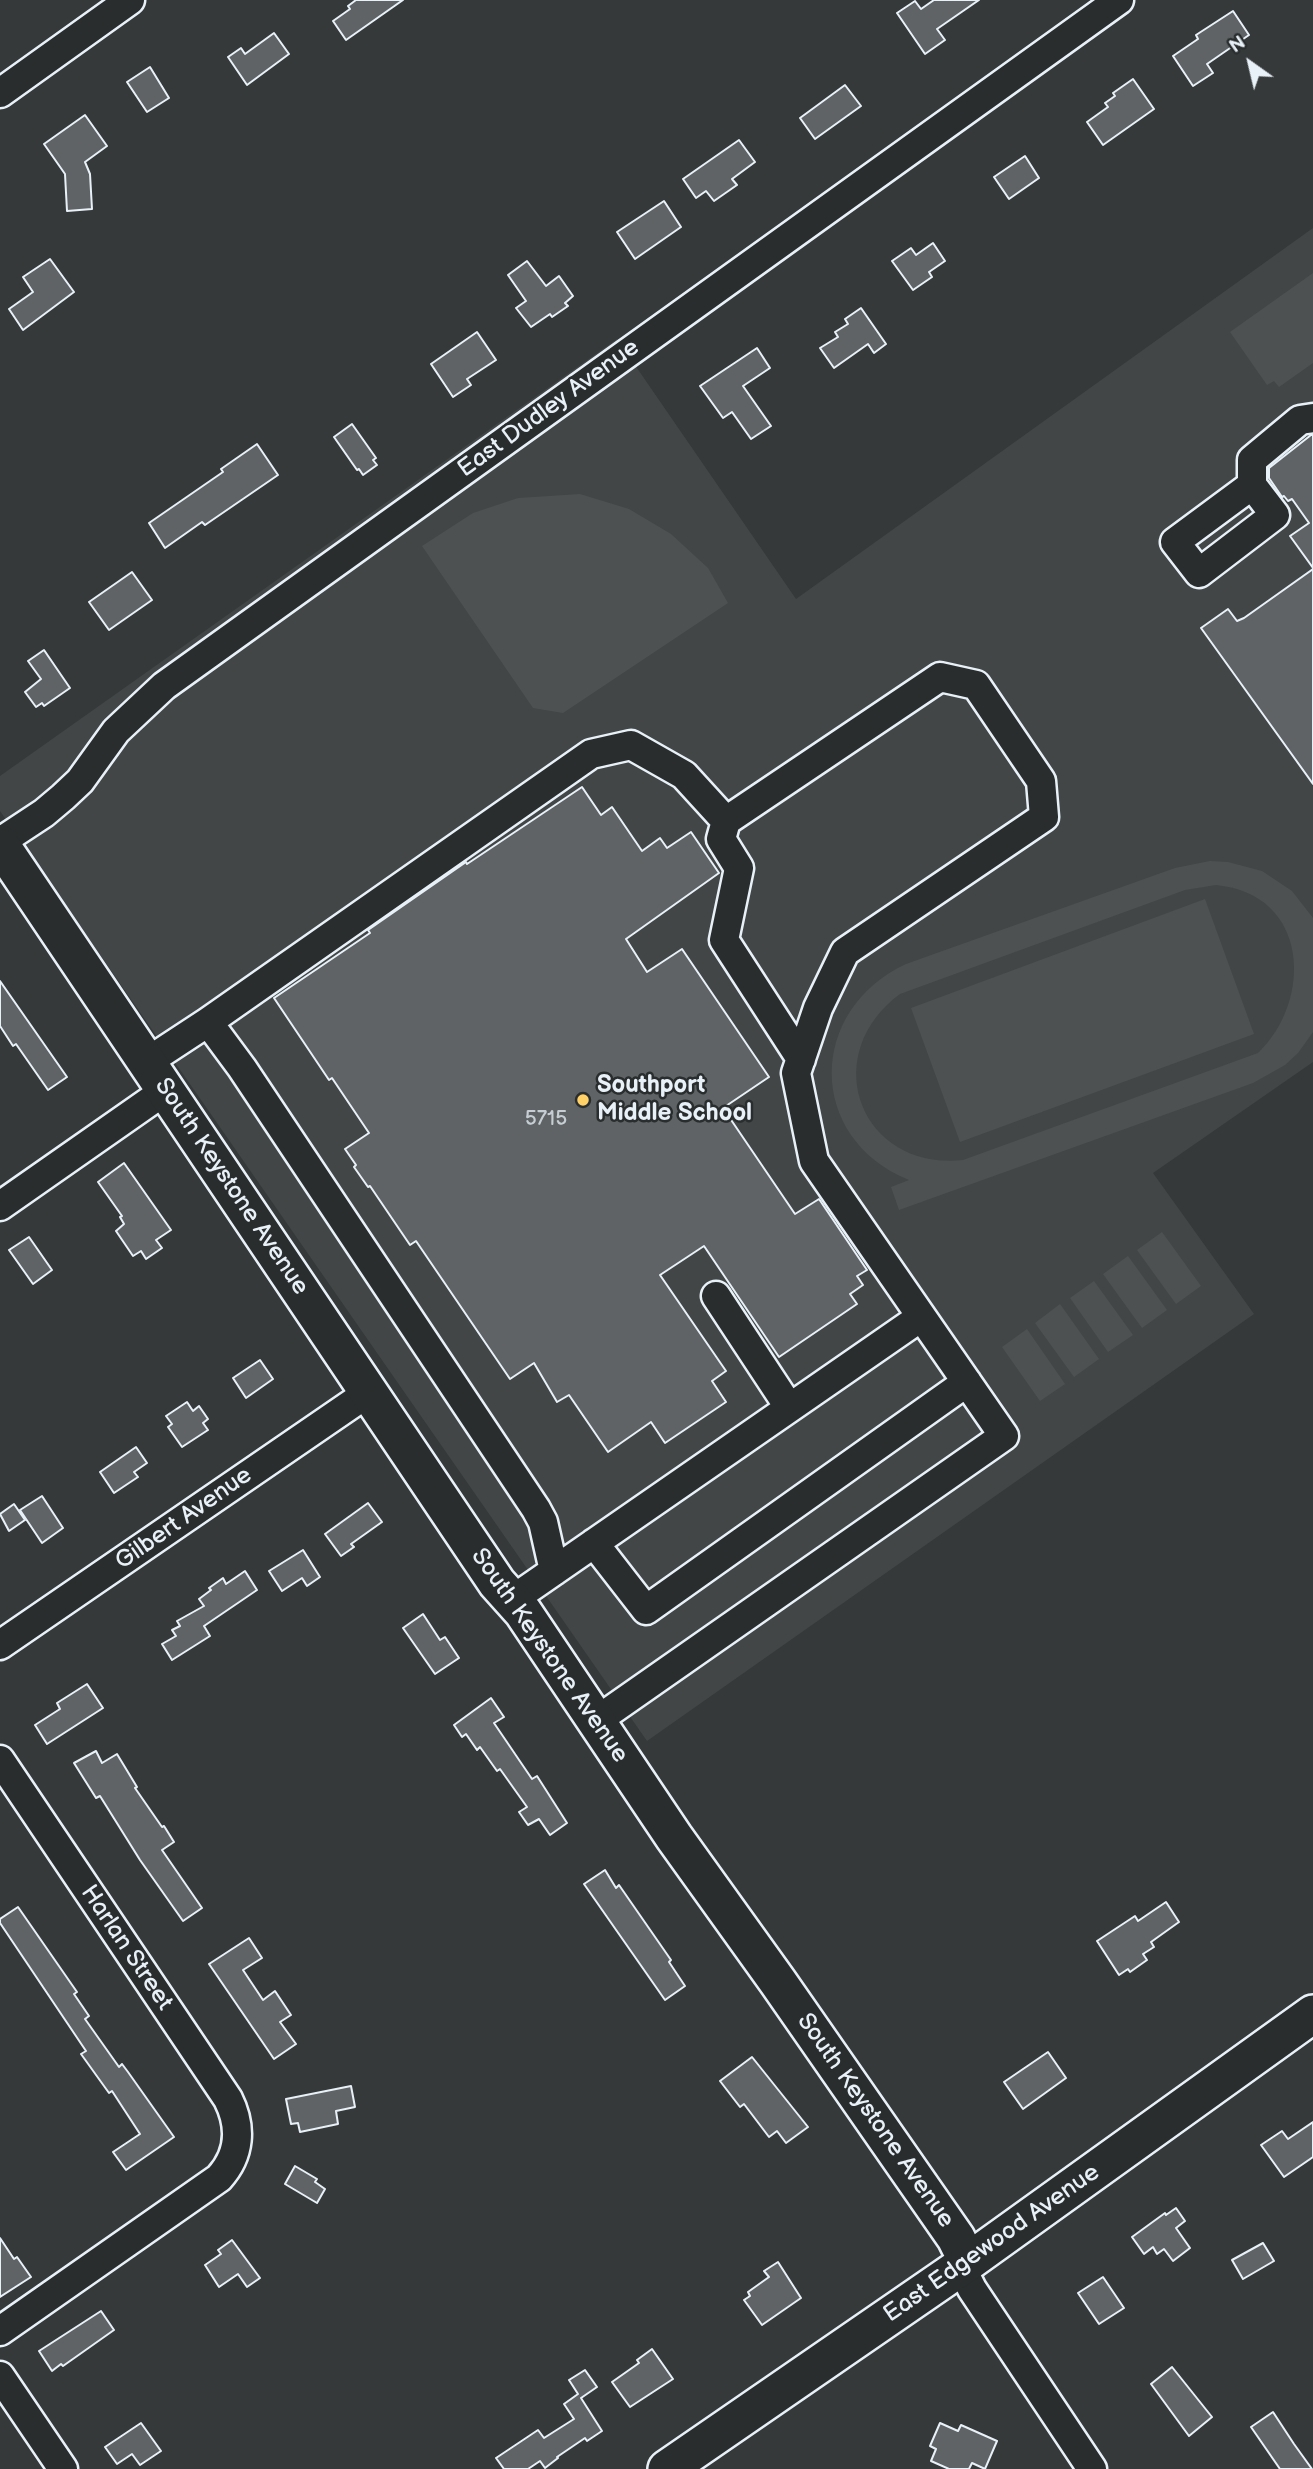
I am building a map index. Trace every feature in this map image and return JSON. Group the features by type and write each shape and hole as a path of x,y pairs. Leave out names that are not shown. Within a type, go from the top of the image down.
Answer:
{"main road":[{"name":"South Keystone Avenue","path":"0,843 497,1583 523,1612 674,1837 956,2238 965,2264"},
{"name":"East Edgewood Avenue","path":"667,2469 965,2264 1313,2014"}],"street":[{"path":"0,93 130,0"},
{"name":"East Dudley Avenue","path":"0,843 64,797 80,781 116,732 164,686 1119,0"},
{"path":"1252,485 1252,460 1300,420 1313,418"},
{"path":"596,1720 1004,1436 814,1161 796,1073 801,1059 818,1008 845,952 1044,817 1041,781 976,685 940,677 726,821 721,839 739,868 724,940 801,1059"},
{"path":"0,1206 156,1076 208,1022 591,754 631,745 684,775 726,821"},
{"path":"208,1022 536,1509 542,1522 554,1571"},
{"path":"716,1296 789,1407"},
{"path":"512,1600 922,1317"},
{"path":"594,1543 646,1610 967,1382"},
{"name":"Gilbert Avenue","path":"0,1645 369,1392"},
{"name":"Harlan Street","path":"0,1760 228,2099 236,2118 237,2141 233,2160 219,2178 0,2331"},
{"name":"South Keystone Avenue","path":"965,2264 966,2277 972,2289 1092,2469"},
{"path":"0,2376 63,2469"}],"shaded area":[{"path":"1313,228 1313,1062 1153,1173 1254,1314 647,1741 0,811 0,776 617,339 796,599"},
{"path":"1313,273 1313,363 1279,387 1274,381 1267,385 1230,332"},
{"path":"580,494 629,509 671,534 708,568 728,603 563,713 533,708 422,546 473,513 518,498"},
{"path":"1210,861 1228,862 1262,871 1292,891 1313,918 1313,1032 1298,1053 1285,1065 1253,1083 899,1210 891,1187 909,1180 875,1161 851,1135 837,1105 832,1074 836,1041 850,1011 873,985 906,964 1175,868","holes":["1216,885 1247,893 1270,908 1285,928 1293,953 1294,979 1288,1006 1276,1031 1258,1053 963,1160 927,1159 898,1147 876,1128 862,1104 856,1076 860,1047 875,1019 900,994 1185,890"]},
{"path":"1205,899 1254,1034 960,1142 911,1008"},
{"path":"1162,1232 1201,1286 1176,1304 1137,1250"},
{"path":"1128,1256 1167,1310 1142,1328 1103,1274"},
{"path":"1094,1281 1133,1335 1108,1352 1070,1298"},
{"path":"1060,1304 1099,1359 1074,1377 1035,1323"},
{"path":"1027,1329 1065,1384 1040,1401 1002,1347"}],"building":[{"path":"356,0 403,0 346,40 333,21 350,9 348,6"},
{"path":"934,0 979,0 937,29 945,40 925,54 897,13 915,1 921,9"},
{"path":"1233,11 1249,35 1207,64 1213,73 1193,86 1173,56 1198,39 1196,35"},
{"path":"274,33 289,54 247,85 228,57 241,48 245,54"},
{"path":"150,67 169,98 147,112 127,82"},
{"path":"1133,79 1154,109 1103,145 1087,122 1108,107 1105,103 1115,96 1113,93"},
{"path":"845,85 861,106 815,139 800,118"},
{"path":"85,115 107,146 85,162 90,174 92,209 67,211 65,174 44,144"},
{"path":"739,140 755,162 732,179 737,185 714,201 706,191 696,198 683,179"},
{"path":"1025,156 1039,178 1009,199 994,177"},
{"path":"664,201 681,227 635,259 617,232"},
{"path":"933,243 945,261 929,272 932,277 913,290 892,261 911,248 916,255"},
{"path":"50,259 74,292 23,330 9,309 33,292 23,277"},
{"path":"527,261 546,286 559,276 573,296 565,303 568,306 531,327 516,308 526,301 508,275"},
{"path":"861,308 886,344 874,353 868,344 834,368 820,348 838,337 835,332 848,324 845,319"},
{"path":"477,332 496,360 467,379 471,385 453,397 431,364"},
{"path":"757,348 770,368 743,386 771,426 751,439 732,412 723,418 700,386"},
{"path":"352,424 376,458 373,460 377,465 363,475 334,437"},
{"path":"1311,435 1313,568 1290,536 1309,523 1292,499 1288,501 1282,497 1269,478 1269,468"},
{"path":"257,444 278,475 205,525 202,522 165,548 149,523 223,472 221,469"},
{"path":"1313,569 1313,784 1201,628 1228,609 1237,621 1244,618"},
{"path":"132,572 152,600 109,630 89,602"},
{"path":"44,650 70,688 44,706 42,703 36,707 25,692 41,679 28,661"},
{"path":"582,787 601,815 612,807 642,851 660,838 667,848 691,832 719,873 626,939 647,972 682,949 769,1077 723,1108 795,1214 819,1199 867,1270 857,1276 863,1285 850,1294 857,1304 779,1357 704,1246 660,1275 726,1371 712,1381 726,1402 665,1443 651,1422 608,1452 569,1395 557,1402 534,1363 510,1379 416,1241 410,1245 354,1167 356,1165 345,1149 369,1133 332,1078 329,1080 274,998 370,933 368,930 466,862 467,864"},
{"path":"0,981 67,1077 48,1090 0,1026"},
{"path":"124,1163 171,1230 156,1240 162,1248 146,1259 141,1251 133,1256 116,1231 124,1224 120,1217 122,1216 98,1182"},
{"path":"29,1237 52,1270 33,1284 9,1250"},
{"path":"260,1360 273,1379 246,1398 233,1378"},
{"path":"187,1402 193,1411 199,1406 208,1419 203,1423 208,1430 182,1447 168,1427 172,1424 166,1416"},
{"path":"136,1447 147,1463 134,1472 138,1477 114,1493 100,1472"},
{"path":"42,1496 63,1528 42,1543 20,1510"},
{"path":"368,1503 382,1522 351,1544 354,1547 341,1556 325,1534"},
{"path":"14,1504 25,1520 9,1531 0,1514"},
{"path":"303,1550 320,1577 307,1586 302,1578 282,1591 269,1571"},
{"path":"245,1571 257,1590 204,1626 210,1636 172,1660 162,1644 176,1636 172,1630 180,1626 177,1621 204,1606 199,1599 211,1590 209,1588 223,1578 226,1584"},
{"path":"423,1614 440,1640 445,1637 459,1658 435,1674 403,1628"},
{"path":"87,1684 103,1708 47,1744 35,1725 60,1709 57,1703"},
{"path":"491,1698 504,1717 494,1723 532,1779 537,1776 567,1823 550,1835 539,1819 528,1825 519,1812 527,1807 500,1769 497,1771 480,1747 477,1750 466,1734 462,1737 454,1725"},
{"path":"96,1751 102,1763 117,1754 137,1787 135,1788 174,1842 162,1850 202,1908 183,1921 100,1796 96,1798 74,1763"},
{"path":"605,1870 616,1888 619,1885 671,1960 669,1962 685,1986 665,2000 584,1884"},
{"path":"1166,1902 1179,1922 1151,1942 1154,1947 1143,1954 1147,1960 1130,1972 1128,1969 1119,1975 1097,1941 1135,1916 1138,1921"},
{"path":"18,1907 77,1992 74,1994 89,2016 85,2019 119,2067 122,2064 174,2137 126,2170 113,2152 140,2134 112,2091 109,2093 81,2054 86,2051 0,1923 0,1919"},
{"path":"249,1938 262,1958 243,1970 263,2000 275,1991 291,2015 280,2022 296,2044 274,2059 209,1964"},
{"path":"1048,2052 1066,2078 1023,2109 1004,2082"},
{"path":"752,2057 808,2127 786,2143 777,2131 769,2137 744,2104 740,2107 720,2081"},
{"path":"351,2086 355,2107 336,2111 338,2124 300,2132 298,2123 291,2124 286,2099"},
{"path":"1313,2122 1313,2157 1284,2177 1261,2145 1282,2131 1288,2139"},
{"path":"295,2166 317,2179 315,2182 325,2189 317,2203 285,2184"},
{"path":"1176,2208 1185,2221 1176,2228 1190,2248 1173,2261 1164,2249 1157,2254 1153,2247 1144,2254 1132,2237"},
{"path":"0,2238 14,2259 17,2257 31,2277 0,2297"},
{"path":"232,2240 260,2278 247,2287 238,2274 219,2287 205,2265 221,2254 218,2250"},
{"path":"1263,2243 1274,2261 1243,2279 1232,2260"},
{"path":"778,2262 801,2298 762,2325 744,2300 750,2296 748,2292 769,2277 764,2271"},
{"path":"1103,2277 1124,2308 1099,2324 1078,2293"},
{"path":"101,2311 114,2330 52,2371 39,2351"},
{"path":"652,2349 673,2379 630,2407 612,2382 639,2363 637,2360"},
{"path":"1172,2367 1212,2417 1189,2436 1151,2384"},
{"path":"585,2370 597,2387 581,2398 602,2431 587,2441 585,2438 545,2468 540,2461 528,2469 504,2469 496,2458 538,2430 544,2438 574,2419 564,2404 578,2394 569,2380"},
{"path":"1273,2412 1312,2469 1280,2469 1251,2427"},
{"path":"141,2423 161,2451 140,2465 132,2454 117,2464 105,2447"},
{"path":"940,2423 958,2431 961,2425 997,2441 985,2469 972,2463 969,2469 949,2469 931,2461 936,2449 930,2446"}],"place":[{"name":"Southport Middle School","path":"583,1100"}]}
